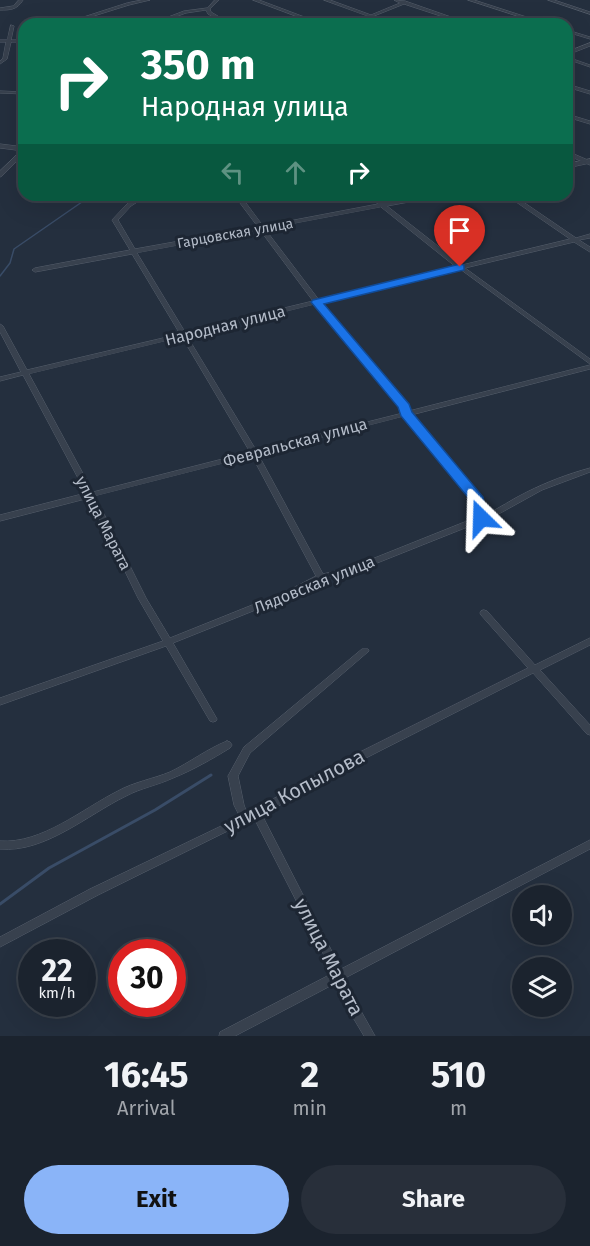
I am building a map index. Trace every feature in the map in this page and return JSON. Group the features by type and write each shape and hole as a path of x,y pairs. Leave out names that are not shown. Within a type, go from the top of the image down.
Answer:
{"street":[{"path":"0,9 18,7 21,0"},
{"path":"83,18 148,0"},
{"path":"168,18 185,12 208,9 217,0"},
{"path":"255,0 304,18"},
{"path":"326,0 376,18"},
{"path":"396,0 451,18"},
{"path":"366,18 412,0"},
{"path":"470,0 527,18"},
{"path":"550,0 590,13"},
{"path":"208,9 209,13 218,18"},
{"path":"0,63 5,59 12,26"},
{"path":"573,33 590,38"},
{"path":"0,40 18,41"},
{"path":"573,53 590,44"},
{"path":"573,59 590,66"},
{"path":"573,87 590,93"},
{"path":"0,92 18,93"},
{"path":"573,117 590,123"},
{"path":"0,146 18,148"},
{"path":"573,155 589,162"},
{"path":"0,175 18,156"},
{"path":"573,165 589,162"},
{"path":"135,201 115,220 254,453 321,577"},
{"path":"241,201 316,302 404,406 406,413 478,500 481,518"},
{"path":"376,201 590,364"},
{"name":"Гарцовская улица","path":"35,270 406,201"},
{"path":"518,201 590,250"},
{"name":"Народная улица","path":"0,379 590,236"},
{"name":"улица Марата","path":"0,326 91,495 142,598 213,719"},
{"name":"Февральская улица","path":"0,518 590,364"},
{"name":"Лядовская улица","path":"0,702 168,642 290,593 321,577 354,569 481,518 497,514 522,497 558,480 590,470"},
{"path":"484,613 590,730"},
{"name":"улица Копылова","path":"0,942 94,892 256,813 357,758 590,641"},
{"path":"245,818 239,805 233,776 247,750 365,651"},
{"path":"0,845 8,847 39,838 101,807 122,793 174,775 227,745"},
{"name":"улица Марата","path":"256,813 339,975 343,990 370,1036"},
{"path":"224,1036 590,844"}],"waterway":[{"path":"0,276 10,263 14,249 83,201"},
{"path":"0,904 49,868 155,810 211,775"}],"route":[{"path":"460,267 316,302 404,406 406,413 478,500 481,518"}]}
